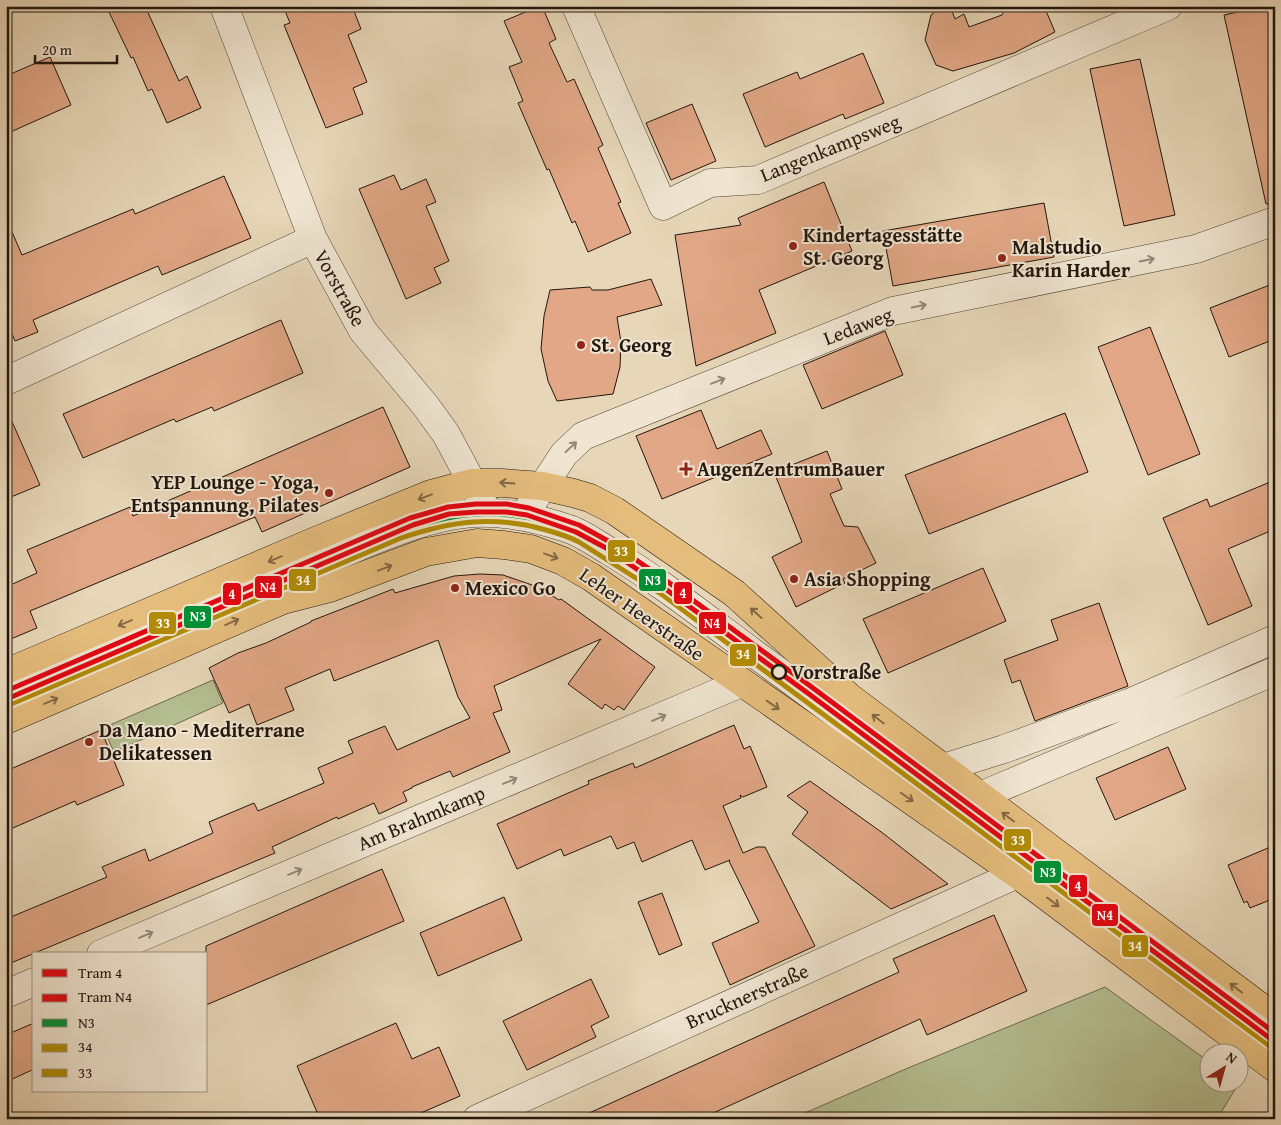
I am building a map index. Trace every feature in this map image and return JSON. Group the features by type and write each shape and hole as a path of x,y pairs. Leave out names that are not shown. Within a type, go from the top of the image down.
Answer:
{"main road":[{"path":"6,674 318,540 431,494 472,483 502,482 542,486 590,498 614,511 734,593 848,697 1275,1018"},
{"name":"Leher Heerstraße","path":"6,720 283,600 330,588 426,552 477,543 530,549 555,557 591,577 1016,874 1275,1068"}],"street":[{"name":"Vorstraße","path":"224,6 313,239 363,330 425,405 446,434 504,545"},
{"name":"Langenkampsweg","path":"576,6 663,206 710,183 758,180 1168,6"},
{"name":"Ledaweg","path":"504,545 564,454 583,436 893,311 1196,249 1275,221"},
{"path":"6,381 313,239"},
{"path":"6,698 414,525 441,517 465,513 487,512 523,515 576,532 658,583 1275,1041"},
{"path":"943,768 1004,749 1129,704 1275,639"},
{"path":"980,796 1275,671"},
{"name":"Am Brahmkamp","path":"106,952 741,683"},
{"name":"Brucknerstraße","path":"477,1119 1016,874"},
{"path":"6,994 32,983"}],"green space":[{"path":"213,680 223,703 114,752 103,728"},
{"path":"1105,987 1198,1054 1198,1092 1234,1092 1217,1119 791,1119 908,1068"}],"building":[{"path":"122,6 145,6 179,81 187,76 201,108 167,123 152,89 148,91 133,57 131,58 109,12"},
{"path":"283,6 352,6 361,29 348,35 367,82 353,88 363,114 326,128 284,25 290,23"},
{"path":"542,6 556,39 549,43 567,82 574,79 603,145 598,148 621,202 618,203 631,233 588,252 575,221 572,223 549,169 547,170 518,103 523,101 509,67 522,62 504,21"},
{"path":"943,6 950,6 955,19 964,14 969,27 1002,15 1006,6 1044,6 1055,32 1014,53 953,71 936,65 925,40 931,15"},
{"path":"1266,6 1275,6 1275,203 1266,204 1224,15"},
{"path":"863,53 884,103 845,119 843,114 765,147 743,94 797,72 800,79"},
{"path":"50,57 71,105 6,134 6,76"},
{"path":"1140,59 1175,215 1124,226 1090,69"},
{"path":"692,104 716,161 671,180 646,123"},
{"path":"394,175 401,190 426,179 436,202 426,206 449,261 434,268 441,283 406,299 359,189"},
{"path":"224,176 251,238 162,275 158,266 33,320 38,332 15,341 6,320 6,218 22,255 133,209 135,214"},
{"path":"824,182 852,251 759,290 776,333 696,366 675,235 741,225 738,218"},
{"path":"1044,203 1054,257 893,286 883,231"},
{"name":"St. Georg","path":"651,279 662,305 617,317 621,342 620,367 613,394 557,401 548,381 541,349 544,316 550,290 590,287 592,290 608,290"},
{"path":"1275,283 1275,339 1229,357 1210,308"},
{"path":"281,320 303,373 214,411 212,407 176,422 174,419 83,458 63,414"},
{"path":"1150,327 1200,454 1148,475 1098,347"},
{"path":"885,331 903,375 822,409 803,365"},
{"path":"383,407 410,467 262,532 255,517 30,611 37,628 6,641 6,587 37,573 27,550 130,507 133,516"},
{"path":"6,408 40,485 6,499"},
{"path":"701,410 717,449 761,430 772,454 662,499 636,436"},
{"path":"1065,413 1088,472 929,534 905,475"},
{"path":"827,451 842,489 830,494 844,526 858,527 876,563 843,579 845,583 796,607 772,557 802,542 774,472"},
{"path":"1275,480 1275,529 1228,549 1252,606 1208,625 1163,518 1207,499 1210,507"},
{"path":"983,568 1006,621 888,673 863,619"},
{"path":"503,575 538,587 559,600 561,599 655,667 624,710 618,706 614,710 605,704 602,709 568,684 601,639 494,686 502,710 493,713 510,752 453,777 450,771 412,787 403,792 407,801 379,814 374,803 338,819 337,817 272,847 275,853 37,952 32,952 32,954 6,965 6,919 107,877 102,867 145,849 149,861 213,833 209,822 254,803 258,811 324,783 318,768 353,753 348,741 385,726 397,750 470,718 458,697 438,640 334,681 330,669 285,688 294,710 257,725 249,704 229,713 209,668 311,621 393,589 395,593 454,576"},
{"path":"1099,603 1128,686 1035,721 1020,680 1012,683 1004,660 1058,640 1051,620"},
{"path":"734,725 744,749 750,746 767,787 743,797 740,795 741,798 723,806 743,853 757,847 765,847 815,946 730,985 712,943 759,922 730,860 705,870 692,840 642,862 634,842 617,849 611,836 564,856 561,849 517,869 497,824 589,784 588,781 633,763 635,768"},
{"path":"101,730 124,785 77,805 75,801 6,831 6,771"},
{"path":"1168,747 1186,789 1115,820 1096,778"},
{"path":"810,781 884,834 948,884 891,909 792,834 808,812 787,796"},
{"path":"1275,845 1275,898 1250,908 1247,901 1244,903 1228,865"},
{"path":"382,869 404,921 208,1004 208,952 206,952 206,946"},
{"path":"662,893 682,945 659,955 638,902"},
{"path":"504,897 522,940 438,976 420,933"},
{"path":"994,915 1027,991 927,1035 920,1019 700,1119 576,1119 899,972 893,959"},
{"path":"591,979 609,1017 591,1026 596,1037 527,1070 503,1021"},
{"path":"396,1023 412,1059 439,1047 460,1096 407,1119 320,1119 297,1066"},
{"path":"32,1024 32,1070 6,1082 6,1035"}],"tram line":[{"name":"4","path":"6,691 410,518 448,507 476,504 507,504 529,508 579,525 610,542 664,579 1275,1033"},
{"name":"N4","path":"9,698 413,525 449,514 506,512 527,515 576,532 606,548 660,585 1271,1039"}],"transit line":[{"name":"33","path":"6,690 369,534 415,518 436,512 479,506 525,509 550,515 586,528 672,584 1275,1031"},
{"name":"N3","path":"6,698 399,531 436,520 472,514 527,517 546,522 583,535 668,590 1275,1041"},
{"name":"34","path":"9,705 401,538 438,527 490,521 527,525 546,530 567,536 579,542 664,596 1271,1047"}],"place":[{"name":"Kindertagesstätte St. Georg","path":"793,246"},
{"name":"Malstudio Karin Harder","path":"1002,258"},
{"name":"St. Georg","path":"581,345"},
{"name":"AugenZentrumBauer","path":"686,469"},
{"name":"YEP Lounge - Yoga, Entspannung, Pilates","path":"329,493"},
{"name":"Asia Shopping","path":"794,579"},
{"name":"Mexico Go","path":"455,588"},
{"name":"Vorstraße","path":"779,672"},
{"name":"Da Mano - Mediterrane Delikatessen","path":"89,742"}]}
